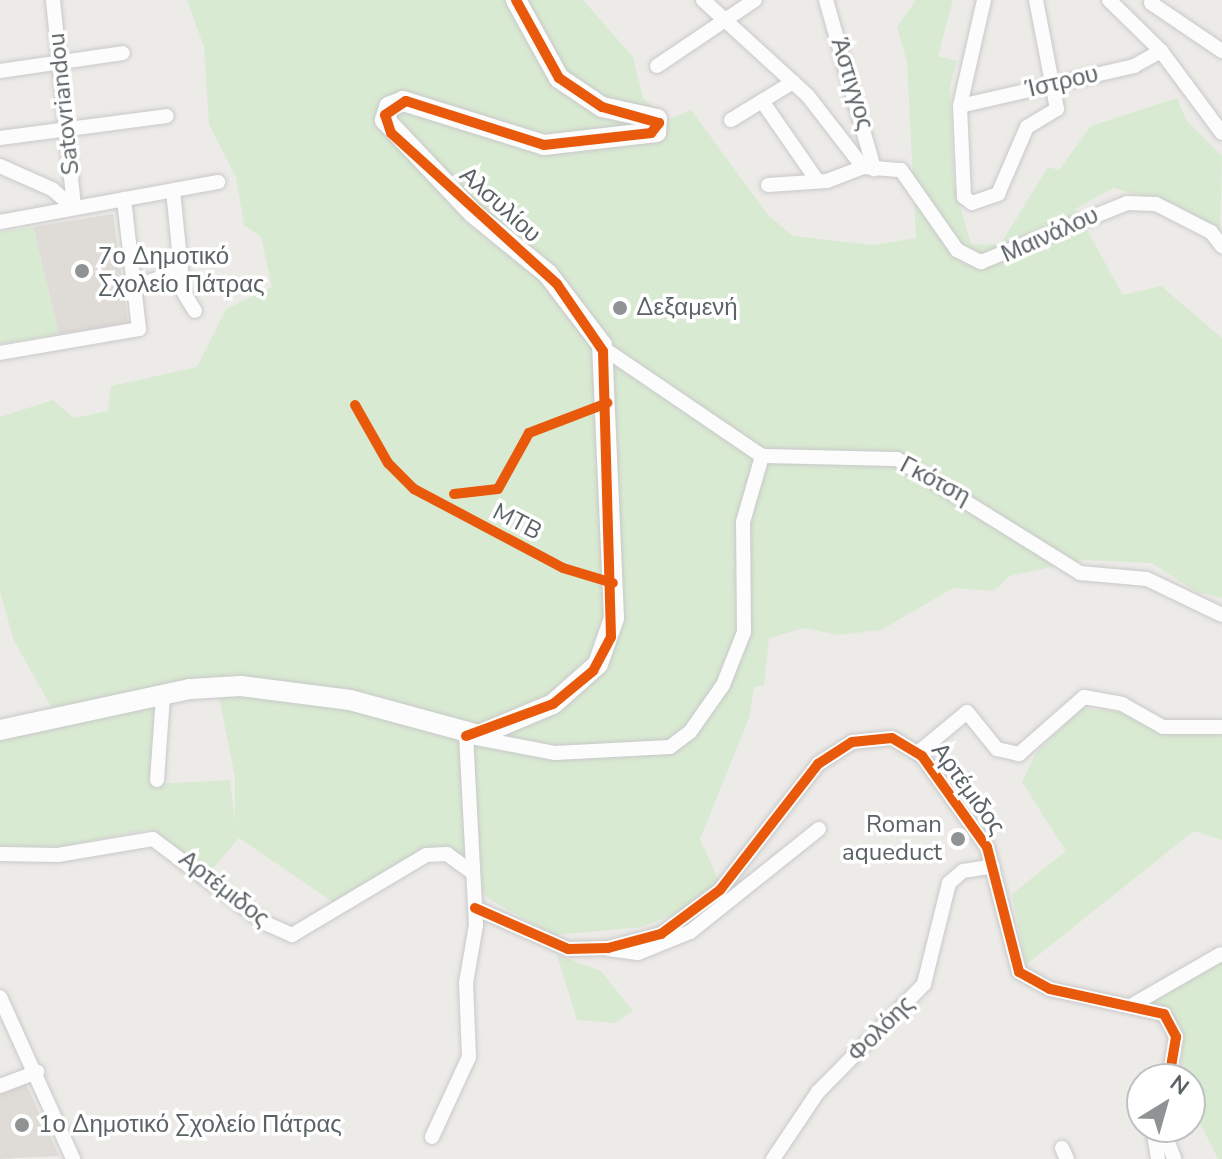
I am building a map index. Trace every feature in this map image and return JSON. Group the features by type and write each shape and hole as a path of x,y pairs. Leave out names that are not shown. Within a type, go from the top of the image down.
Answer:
{"street":[{"name":"Satovriandou","path":"53,0 74,208"},
{"name":"Αλσυλίου","path":"516,0 559,78 602,107 657,119 656,132 544,145 403,101 389,107 385,124 473,213 548,274 603,348"},
{"path":"703,0 726,17 793,82 869,168"},
{"path":"657,66 755,0"},
{"name":"Άστιγγος","path":"826,0 869,168"},
{"path":"984,0 960,106 966,201 998,194 1027,127 1055,113 1036,0"},
{"path":"1109,0 1161,51 1222,133"},
{"path":"1153,1 1222,51"},
{"name":"Ίστρου","path":"960,106 1134,66 1161,51"},
{"path":"0,71 123,53"},
{"path":"731,120 793,82"},
{"path":"762,101 816,179"},
{"path":"0,138 167,116"},
{"path":"0,166 52,189 74,208"},
{"name":"Μαινάλου","path":"768,185 869,168 910,177 971,260 1011,254 1127,203 1156,204 1211,232 1222,246"},
{"path":"0,222 218,182"},
{"path":"135,287 181,270 173,190"},
{"path":"0,353 139,329 124,199"},
{"path":"173,275 195,311"},
{"path":"2,726 225,686 285,689 365,703 466,736 555,753 670,747 690,732 723,685 744,632 743,522 762,456 603,348"},
{"path":"466,736 553,704 588,678 611,637 603,348"},
{"name":"Γκότση","path":"762,456 897,459 1080,573 1147,579 1222,615"},
{"path":"157,780 163,696"},
{"path":"919,752 967,712 997,749 1019,754 1084,697 1122,704 1163,727 1222,727"},
{"path":"432,1137 467,1065 475,908 470,871 466,736"},
{"name":"Αρτέμιδος","path":"475,908 551,945 608,948 661,934 703,905 809,772 837,750 879,737 919,752 993,866 1007,947 1019,972 1050,989 1159,1011 1172,1025 1170,1063"},
{"path":"608,948 638,953 690,932 819,829"},
{"name":"Αρτέμιδος","path":"0,854 58,855 153,839 265,923 292,935 426,855 447,854 470,871"},
{"name":"Φολόης","path":"773,1159 818,1092 924,984 949,883 963,871 993,866"},
{"path":"1134,1004 1221,954"},
{"path":"0,997 73,1159"},
{"path":"0,1086 34,1073"}],"shaded area":[{"name":"7ο Δημοτικό Σχολείο Πάτρας","path":"113,214 128,323 59,334 33,227"},
{"name":"1ο Δημοτικό Σχολείο Πάτρας","path":"26,1084 59,1156 0,1159 0,1095"}],"green space":[{"path":"187,0 583,0 633,57 643,98 668,120 691,110 769,216 793,236 873,245 916,238 907,62 897,27 916,0 953,0 938,56 957,61 950,86 954,185 971,244 1000,245 1048,167 1059,170 1091,126 1177,98 1186,120 1222,156 1220,231 1176,205 1113,188 1075,209 1123,295 1161,286 1222,338 1222,598 1197,592 1151,563 1083,560 1010,576 994,591 953,588 881,630 838,635 804,628 769,638 764,685 754,687 749,718 700,839 720,883 686,909 642,927 554,935 489,899 446,849 334,903 235,835 235,777 215,677 53,710 14,641 0,592 0,417 53,400 74,418 108,411 111,386 197,367 226,309 272,287 261,237 244,225 236,177 209,124 204,47"},
{"path":"33,227 59,334 0,344 0,232"},
{"path":"157,704 153,784 230,780 237,840 211,871 150,829 55,848 0,846 0,739"},
{"path":"1082,708 1119,712 1169,734 1222,733 1222,840 1194,831 1026,965 1012,894 1066,851 1022,782 1035,754"},
{"path":"557,955 601,971 633,1011 615,1023 577,1020"},
{"path":"1222,959 1222,1159 1218,1159 1206,1135 1206,1063 1181,1063 1184,1034 1151,1000"}],"cycle path":[{"path":"466,736 553,704 593,671 611,637 603,351 557,284 391,133 385,115 406,101 544,145 651,133 659,123 602,107 559,78 516,0"},
{"name":"MTB","path":"454,494 498,489 529,433 607,403"},
{"name":"MTB","path":"355,405 388,463 414,489 563,568 613,583"},
{"path":"475,908 568,949 608,948 661,934 720,890 818,764 852,742 892,738 922,756 987,847 1019,972 1050,989 1164,1014 1176,1037 1172,1063"}],"place":[{"name":"7ο Δημοτικό Σχολείο Πάτρας","path":"82,271"},
{"name":"Δεξαμενή","path":"620,308"},
{"name":"Roman aqueduct","path":"958,839"},
{"name":"1ο Δημοτικό Σχολείο Πάτρας","path":"22,1125"}]}
